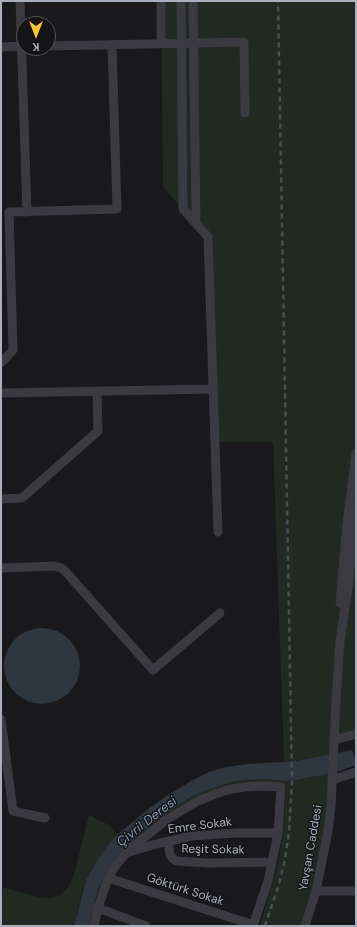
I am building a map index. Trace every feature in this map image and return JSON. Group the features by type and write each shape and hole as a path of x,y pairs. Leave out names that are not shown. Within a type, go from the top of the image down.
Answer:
{"street":[{"path":"20,1 21,16"},
{"path":"161,1 161,43"},
{"path":"181,1 183,209 208,237 218,532"},
{"path":"193,1 196,223"},
{"path":"56,46 244,42 245,113"},
{"path":"1,363 14,350 10,249 5,212 117,209 112,44"},
{"path":"1,47 16,46"},
{"path":"23,56 26,212"},
{"path":"1,246 10,249"},
{"path":"1,393 213,389"},
{"path":"1,499 22,498 98,431 97,392"},
{"path":"340,641 342,580 356,453"},
{"path":"340,641 349,581 356,506"},
{"path":"1,568 55,566 65,571 153,670 220,613"},
{"name":"Yavşan Caddesi","path":"305,926 316,891 328,831 331,806 333,744 340,641"},
{"path":"1,719 13,811 45,818"},
{"path":"333,744 356,734"},
{"path":"332,776 356,772"},
{"path":"94,926 108,878 116,865 126,853 166,820 213,794 244,786 281,787 278,833 268,881 254,925"},
{"name":"Emre Sokak","path":"126,853 192,836 278,833"},
{"name":"Reşit Sokak","path":"168,841 170,854 176,861 208,863 272,862"},
{"name":"Göktürk Sokak","path":"108,878 254,925"},
{"path":"316,891 356,891"},
{"path":"98,908 146,926"}],"shaded area":[{"path":"161,1 356,1 356,734 334,740 333,754 296,761 284,761 273,442 215,442 208,237 163,187"},
{"path":"333,773 331,806 305,926 260,925 278,863 283,833 286,788 262,786 244,787 181,810 116,865 94,926 89,926 98,889 118,855 155,822 187,799 201,792 231,782 264,779 285,781"},
{"path":"89,815 109,825 117,835 108,845 86,880 74,926 1,926 1,887 38,897 51,898 60,895 68,888 74,875"}],"water":[{"path":"35,628 49,628 63,634 74,645 80,659 80,673 77,681 69,693 63,698 49,704 35,704 21,698 10,687 4,673 4,659 10,645 21,634"},
{"name":"Çivril Deresi","path":"352,750 356,765 333,773 285,781 264,779 231,782 201,792 187,799 155,822 118,855 98,889 89,926 74,926 86,880 108,845 117,835 147,810 168,795 209,772 226,767 296,761"}],"railway":[{"path":"265,926 284,864 289,833 292,782 278,1"}]}
